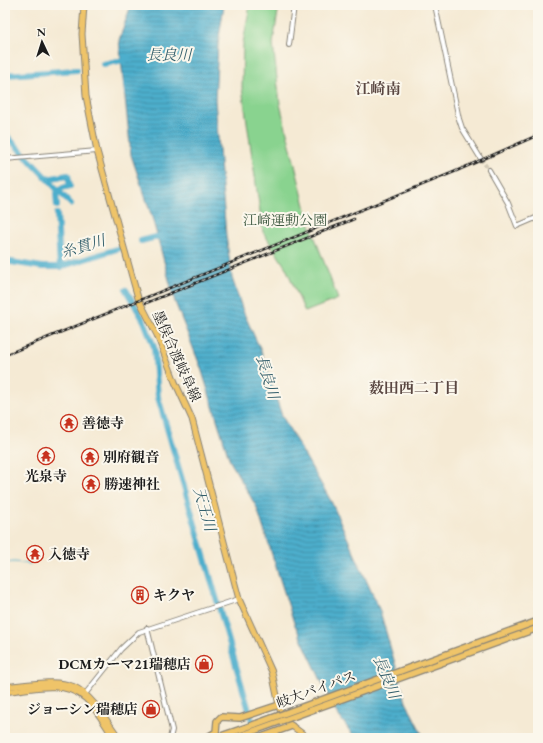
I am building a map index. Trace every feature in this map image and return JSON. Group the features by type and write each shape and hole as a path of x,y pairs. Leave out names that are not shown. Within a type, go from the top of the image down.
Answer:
{"highway":[{"name":"岐大バイパス","path":"501,638 538,621"},
{"name":"岐大バイパス","path":"215,738 249,728 501,638 538,628"},
{"path":"206,738 215,733 218,726 218,720 221,718 236,719 254,713 280,708"},
{"path":"260,738 290,725"},
{"path":"218,726 226,731 249,728"},
{"name":"岐大バイパス","path":"235,738 249,728"}],"main road":[{"name":"墨俣合渡岐阜線","path":"84,5 82,34 86,96 97,151 138,298 157,335 177,388 192,419 238,600 269,662 280,708"},
{"path":"5,686 54,681 74,685 92,698 119,738"},
{"path":"5,692 56,686 72,690 85,699 114,738"},
{"path":"290,725 308,738"}],"street":[{"path":"289,45 294,5"},
{"path":"434,5 459,119 462,128 481,159"},
{"path":"5,159 97,151"},
{"path":"489,170 508,203 517,226 538,217"},
{"path":"86,693 121,649 139,632 193,613 238,600"},
{"path":"147,628 172,730 170,738"}],"green space":[{"name":"江崎運動公園","path":"250,5 279,5 273,44 280,104 309,222 338,299 305,312 286,268 263,232 242,88 243,43"}],"water":[{"name":"長良川","path":"131,5 224,5 218,44 215,100 226,235 232,278 243,311 261,351 282,416 331,501 380,611 406,702 424,738 355,738 336,712 294,623 257,508 230,461 201,368 175,302 152,217 131,155 119,40"}],"waterway":[{"name":"天王川","path":"103,64 129,59"},
{"name":"天王川","path":"5,75 77,70"},
{"name":"天王川","path":"5,134 71,204"},
{"name":"天王川","path":"47,179 68,175 70,186 62,188 56,194 57,206"},
{"path":"57,214 60,267"},
{"name":"糸貫川","path":"141,241 164,235"},
{"name":"糸貫川","path":"5,261 42,267 60,267 120,248"},
{"name":"天王川","path":"126,290 144,321 154,347 158,397 257,738"},
{"path":"5,563 14,562 30,564"}],"tunnel":[{"path":"481,159 489,170"}],"railway":[{"path":"5,355 454,172 538,135"},
{"path":"146,303 354,219"}],"place":[{"name":"善徳寺","path":"69,423"},
{"name":"光泉寺","path":"46,456"},
{"name":"別府観音","path":"90,457"},
{"name":"勝速神社","path":"91,484"},
{"name":"入徳寺","path":"35,554"},
{"name":"キクヤ","path":"140,595"},
{"name":"DCMカーマ21瑞穂店","path":"204,664"},
{"name":"ジョーシン瑞穂店","path":"151,709"}],"district":[{"name":"江崎南","path":"378,88"},
{"name":"薮田西二丁目","path":"414,387"}]}
